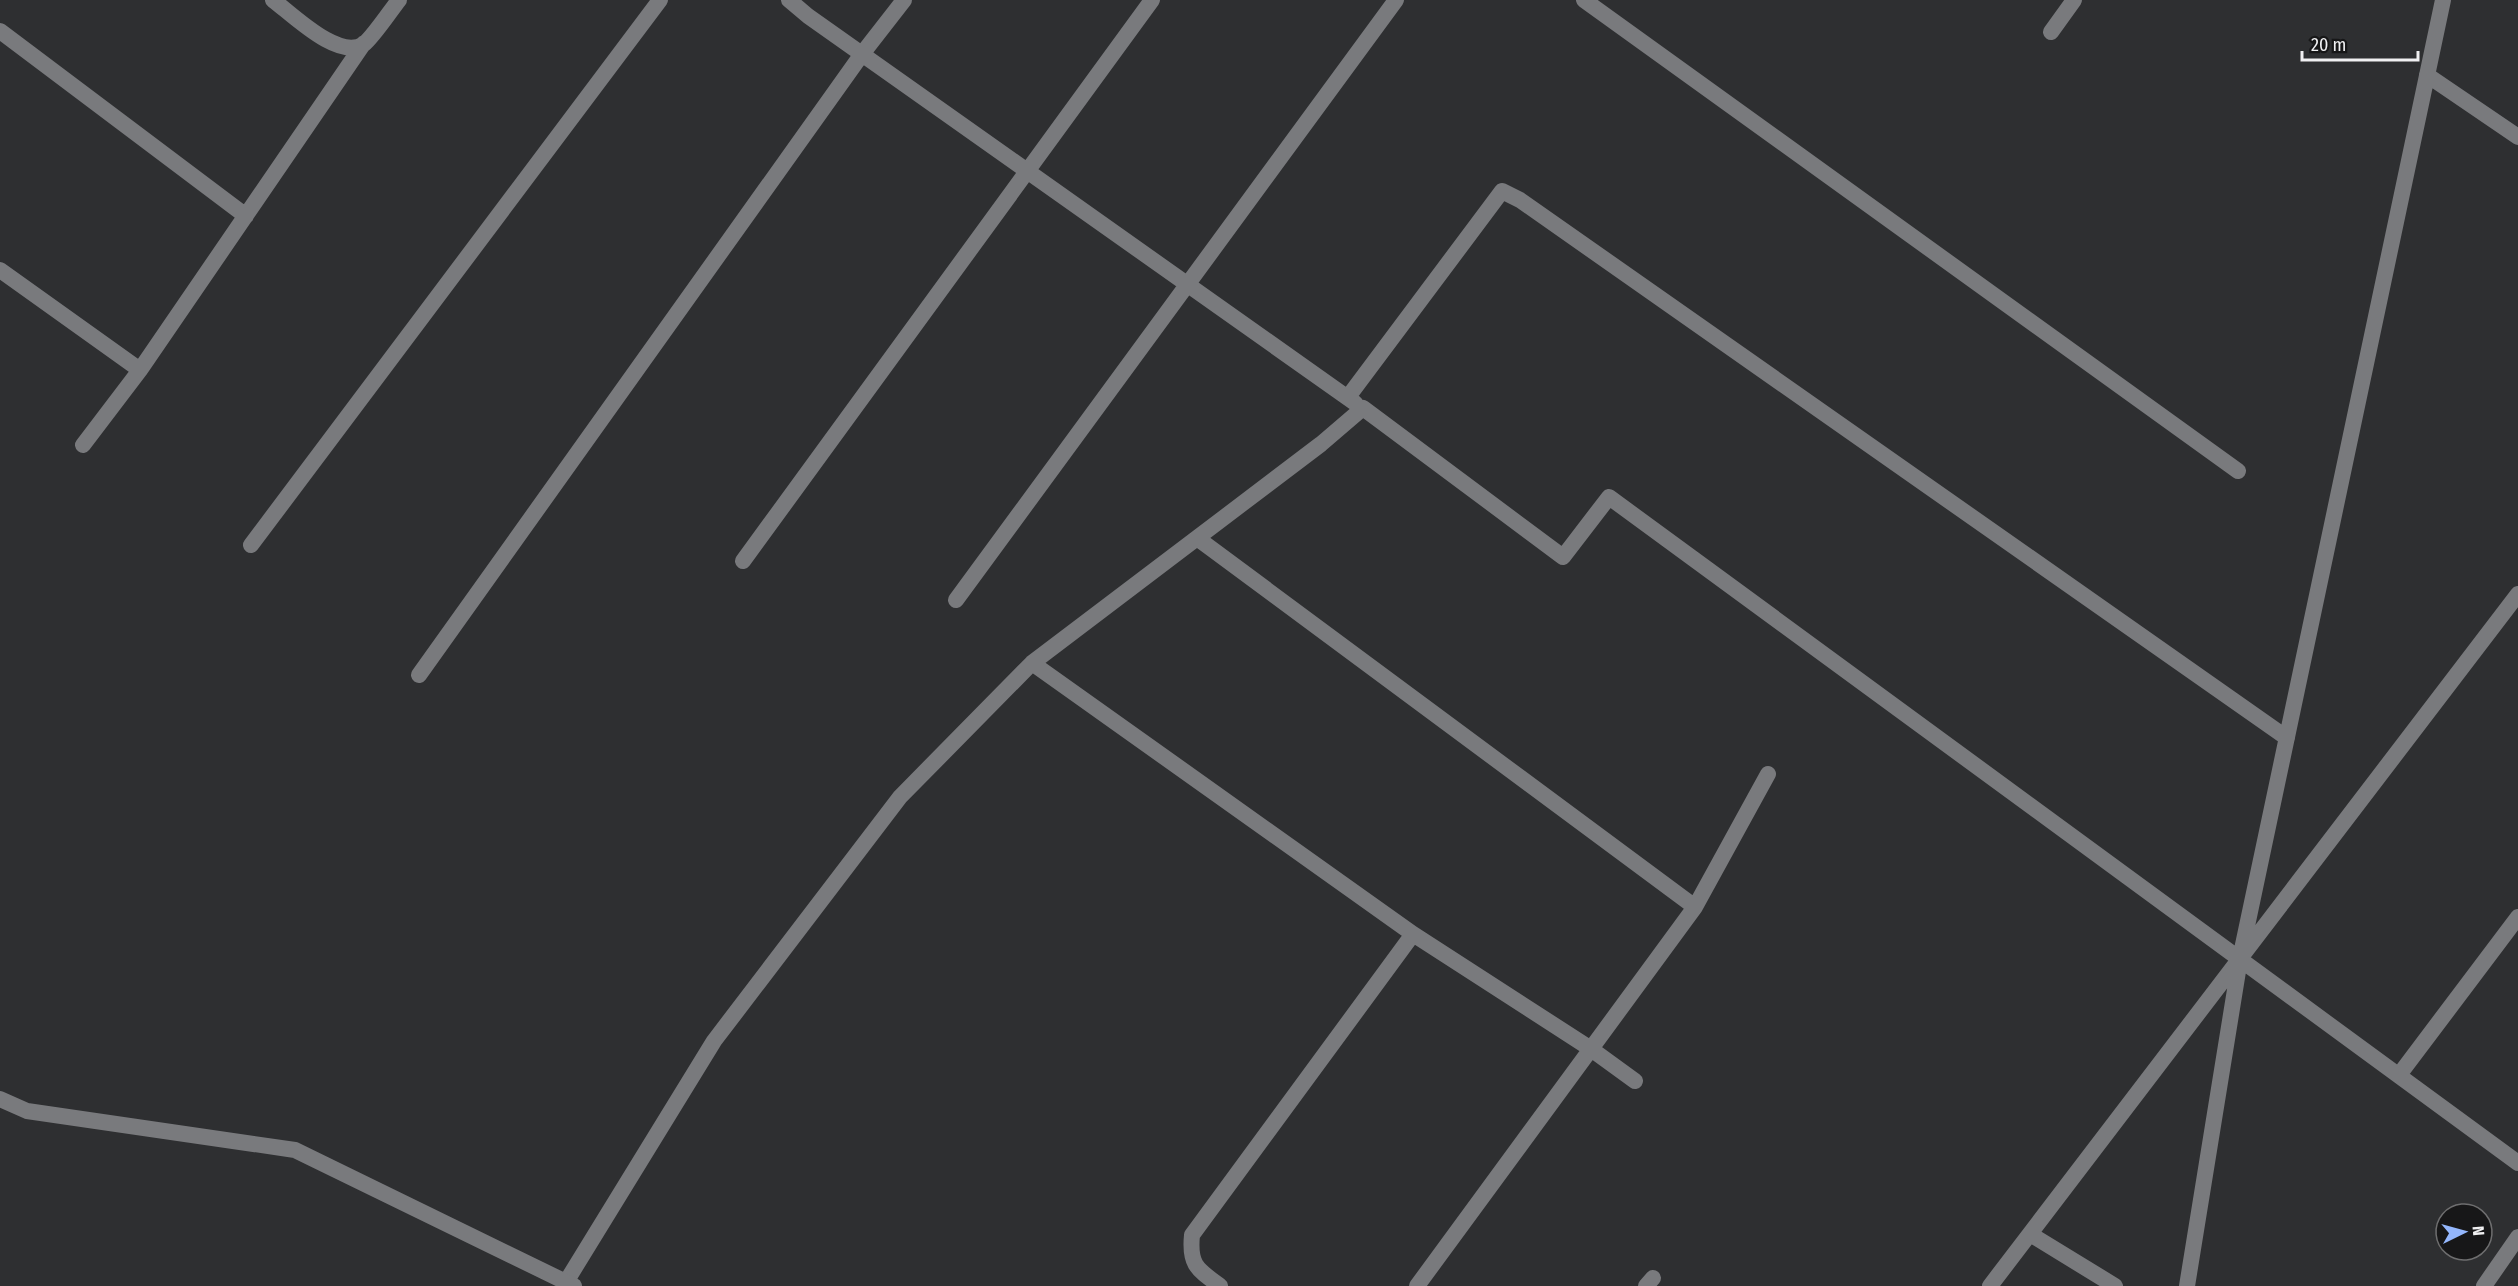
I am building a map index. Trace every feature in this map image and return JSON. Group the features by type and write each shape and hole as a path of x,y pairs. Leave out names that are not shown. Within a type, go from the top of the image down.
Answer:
{"street":[{"path":"273,0 327,41 348,49 364,44"},
{"path":"83,445 140,370 364,44 399,0"},
{"path":"251,545 660,0"},
{"path":"789,0 1348,397 1563,557 1609,497 2518,1163"},
{"path":"419,675 862,54 904,0"},
{"path":"743,561 1152,0"},
{"path":"956,600 1396,0"},
{"path":"1584,0 2238,471"},
{"path":"2051,32 2074,0"},
{"path":"2187,1286 2240,959 2443,0"},
{"path":"0,31 246,216"},
{"path":"2427,75 2518,137"},
{"path":"1348,397 1502,190 1530,207 2287,738"},
{"path":"0,270 140,370"},
{"path":"0,1099 27,1111 295,1150 570,1284 714,1041 900,797 1032,663 1321,444 1363,408"},
{"path":"1197,538 1695,908"},
{"path":"1990,1286 2518,594"},
{"path":"1032,663 1413,934 1591,1049 1635,1081"},
{"path":"1417,1286 1695,908 1768,774"},
{"path":"2399,1075 2518,917"},
{"path":"1221,1286 1199,1270 1190,1254 1192,1235 1413,934"},
{"path":"2030,1234 2115,1286"},
{"path":"2484,1286 2518,1237"}]}
